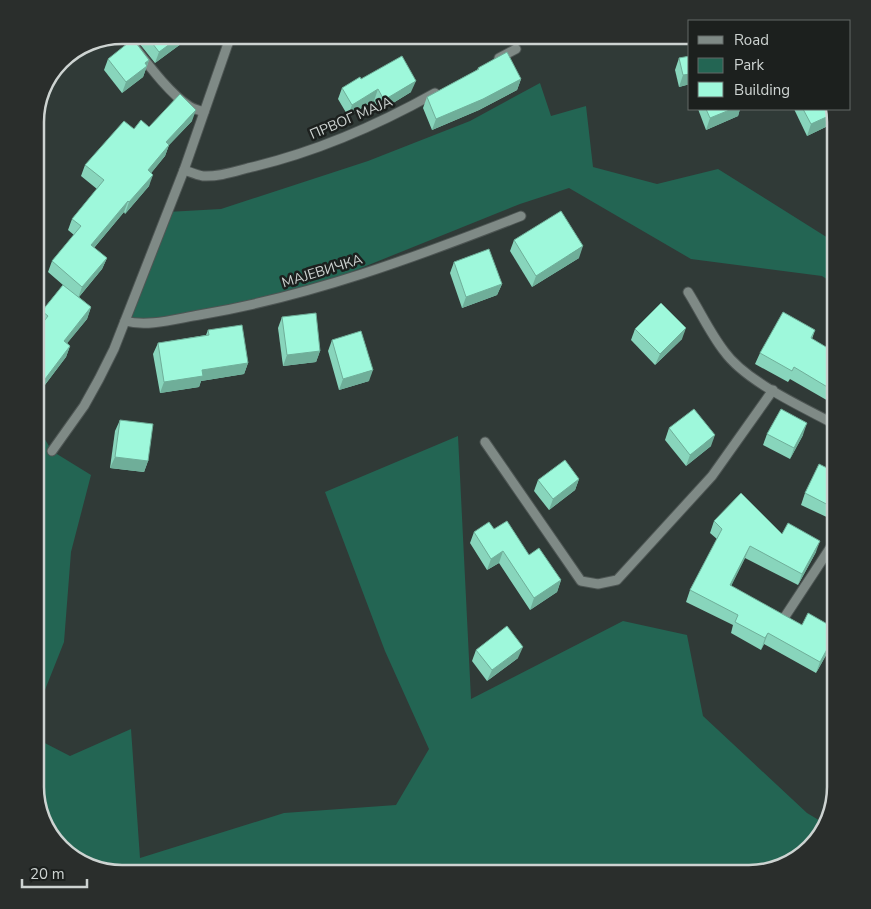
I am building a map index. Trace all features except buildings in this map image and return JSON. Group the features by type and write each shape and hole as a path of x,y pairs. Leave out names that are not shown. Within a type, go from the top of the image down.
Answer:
{"street":[{"path":"133,44 175,94 189,106 204,112"},
{"path":"52,451 84,406 99,379 184,170 228,44"},
{"path":"491,63 516,49"},
{"name":"ПРВОГ МАЈА","path":"184,170 202,176 223,174 264,164 309,150 362,130 440,91"},
{"name":"МАЈЕВИЧКА","path":"124,321 136,324 189,317 245,307 294,295 416,256 521,216"},
{"path":"688,292 724,352 744,372 827,420"},
{"path":"485,442 581,581 598,584 616,580 712,476 773,390"},
{"path":"786,615 827,552"}],"green space":[{"path":"540,83 551,116 586,106 593,167 657,184 718,169 827,237 827,279 822,276 691,259 569,188 520,204 294,295 189,317 125,321 167,212 221,209 368,161 470,121"},
{"path":"458,436 471,699 623,621 687,635 703,716 807,813 820,821 811,835 801,846 788,855 759,865 112,865 87,857 74,849 63,839 54,826 45,802 44,743 70,756 131,729 140,858 284,813 396,805 429,749 385,651 325,492"},
{"path":"44,438 52,451 91,475 71,552 64,642 44,692"}]}
